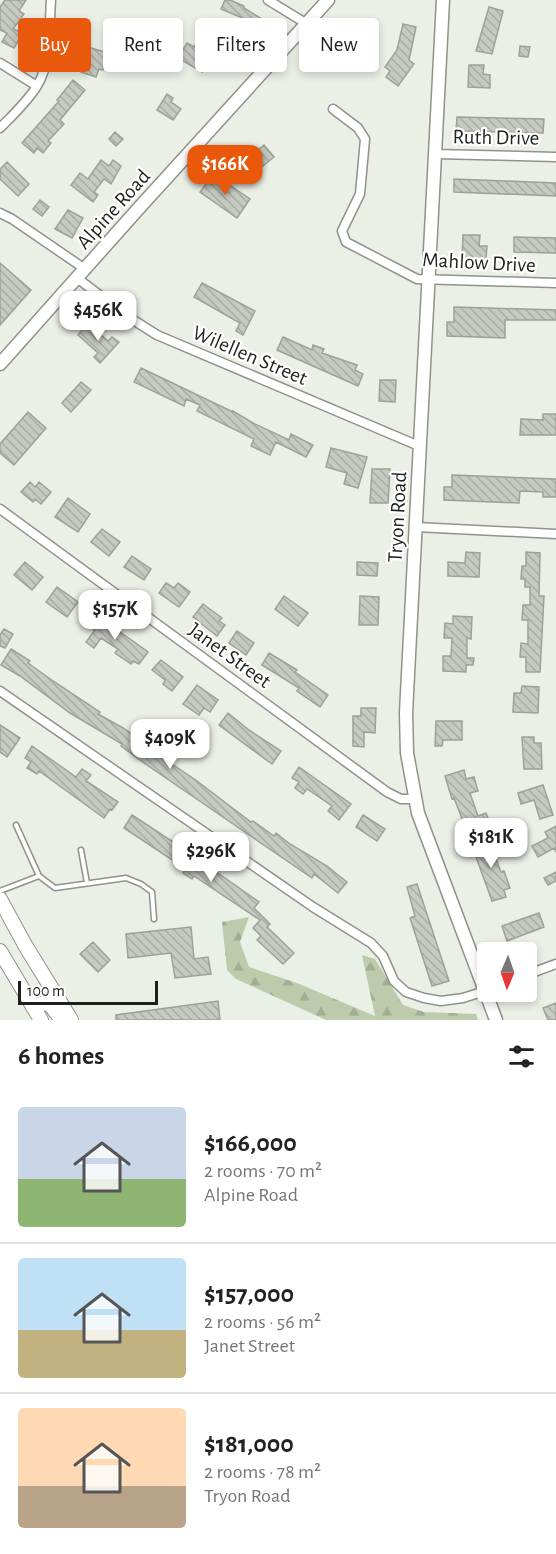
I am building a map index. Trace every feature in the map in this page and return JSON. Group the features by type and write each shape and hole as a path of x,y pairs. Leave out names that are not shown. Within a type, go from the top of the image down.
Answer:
{"main road":[{"path":"0,899 71,1020"},
{"path":"0,951 41,1020"},
{"path":"33,1008 48,1002 62,1020"}],"street":[{"path":"0,128 37,86 43,73 48,54 51,0"},
{"path":"268,0 299,20"},
{"name":"Alpine Road","path":"312,18 328,0"},
{"name":"Tryon Road","path":"443,0 406,753 414,799 477,967"},
{"name":"Alpine Road","path":"0,364 299,32"},
{"path":"0,63 37,86"},
{"name":"Mahlow Drive","path":"333,109 358,128 365,138 360,194 344,226 344,238 350,244 409,276 429,281 556,283"},
{"name":"Ruth Drive","path":"435,154 556,157"},
{"name":"Wilellen Street","path":"0,213 12,219 81,274 127,316 157,335 420,446"},
{"name":"Janet Street","path":"0,508 387,792 401,799 414,799"},
{"path":"416,527 556,534"},
{"path":"0,691 313,907 371,943 383,956 394,981 406,992 441,1001 477,994"},
{"path":"537,971 556,964"},
{"name":"Tryon Road","path":"490,1002 496,1020"}],"lane":[{"path":"16,825 39,876 56,888 126,878 141,884 152,892 154,919"},
{"path":"81,850 87,884"},
{"path":"0,891 39,876"}],"green space":[{"path":"249,917 240,942 249,967 297,983 375,1016 362,955 375,959 403,1005 424,1012 476,1014 478,1020 326,1020 236,979 227,970 222,922"}],"building":[{"path":"5,0 26,0 19,11 24,14 18,18 13,29 18,31 18,41 14,48 2,42 7,33 0,30 0,7"},
{"path":"225,0 230,0 244,6 260,18 243,18 221,9"},
{"path":"489,7 503,11 492,54 476,51"},
{"path":"403,24 416,27 409,60 414,64 398,86 386,77 390,71 385,67 397,50"},
{"path":"187,43 195,46 195,68 183,61 183,50"},
{"path":"520,46 530,47 528,57 519,56"},
{"path":"91,48 103,52 103,70 99,69 96,77 81,72 91,72"},
{"path":"469,65 484,65 483,74 490,75 490,88 468,87"},
{"path":"73,80 85,90 60,120 64,124 48,141 51,143 43,153 37,148 34,153 22,143 59,101 57,100"},
{"path":"167,94 173,98 171,102 181,109 173,120 157,110"},
{"path":"457,117 544,119 543,133 456,131"},
{"path":"115,132 123,139 116,146 109,139"},
{"path":"264,145 274,157 253,174 243,162"},
{"path":"101,160 109,166 113,160 121,166 111,184 104,179 94,192 98,195 93,202 71,185 80,173 88,179"},
{"path":"7,162 29,184 18,196 0,179 0,169"},
{"path":"213,174 250,199 237,218 200,192"},
{"path":"454,179 556,183 556,196 454,192"},
{"path":"40,200 49,207 42,216 33,209"},
{"path":"68,210 83,218 72,238 55,229"},
{"path":"463,235 480,235 479,246 487,246 486,259 462,259"},
{"path":"514,237 556,238 556,253 514,252"},
{"path":"0,263 31,290 0,325"},
{"path":"202,283 255,311 243,335 236,331 240,323 194,297"},
{"path":"454,307 556,310 556,320 505,320 505,338 447,336 447,322 454,322"},
{"path":"88,323 108,341 112,337 119,342 100,363 94,357 98,353 78,335"},
{"path":"283,337 312,350 313,345 324,349 322,353 357,365 355,370 363,374 358,386 277,350"},
{"path":"141,368 289,440 291,434 313,445 306,457 276,442 270,455 251,446 254,439 197,411 200,405 186,399 184,406 134,382"},
{"path":"380,380 396,380 395,402 379,401"},
{"path":"81,382 91,390 71,412 62,403"},
{"path":"28,412 46,428 14,465 0,453 0,444"},
{"path":"543,414 556,414 556,435 520,435 521,419 543,420"},
{"path":"331,448 367,457 358,488 344,484 347,473 326,467"},
{"path":"372,469 390,469 388,503 370,503"},
{"path":"452,475 556,479 556,497 543,497 543,492 520,491 519,503 444,500 444,487 452,487"},
{"path":"30,482 35,487 39,482 51,492 41,504 35,499 33,502 21,492"},
{"path":"68,498 90,514 78,532 55,517"},
{"path":"102,529 120,542 109,556 91,542"},
{"path":"466,552 480,553 479,577 448,576 448,562 465,563"},
{"path":"526,552 540,553 539,596 544,596 540,672 526,672 526,657 520,657 521,643 528,644 528,620 522,620 523,605 530,605 530,587 525,587 525,579 521,579 522,566 526,566"},
{"path":"132,556 151,569 144,580 124,567"},
{"path":"25,562 43,577 32,590 14,575"},
{"path":"357,562 378,563 377,576 357,575"},
{"path":"166,583 174,588 178,583 190,592 179,607 159,593"},
{"path":"57,587 78,602 67,617 46,602"},
{"path":"284,596 308,613 298,626 275,609"},
{"path":"360,596 379,597 378,625 359,625"},
{"path":"203,604 222,618 219,621 225,625 217,636 193,617"},
{"path":"95,614 148,652 139,664 133,661 131,664 115,653 118,649 101,638 94,648 86,642 95,630 87,625"},
{"path":"453,616 472,617 471,639 467,638 467,658 474,658 473,665 466,665 466,672 443,671 443,656 451,656 452,638 444,638 445,623 453,624"},
{"path":"4,629 13,634 5,648 0,646 0,635"},
{"path":"237,631 254,643 246,655 229,643"},
{"path":"11,649 30,661 28,663 53,681 100,712 98,714 173,762 172,764 251,822 253,821 274,836 276,833 327,866 347,882 338,893 314,874 312,878 144,763 121,746 122,744 70,713 20,676 1,665"},
{"path":"269,653 297,670 295,672 328,695 320,707 297,691 299,688 262,665"},
{"path":"161,660 183,677 172,691 163,684 165,680 152,670"},
{"path":"197,685 218,700 210,712 204,708 199,715 183,704"},
{"path":"522,686 539,687 538,713 513,712 514,693 521,693"},
{"path":"361,708 376,708 375,733 364,732 364,747 353,746 353,716 361,716"},
{"path":"228,713 281,751 272,764 219,725"},
{"path":"436,721 462,721 462,740 443,740 442,746 435,746"},
{"path":"0,725 20,738 7,757 0,752"},
{"path":"522,737 534,737 534,743 541,743 542,769 524,769"},
{"path":"32,746 76,777 82,769 91,775 86,781 118,802 104,818 39,771 37,774 27,768 31,762 25,758"},
{"path":"299,767 351,804 339,820 328,811 332,806 307,789 303,794 295,788 299,782 292,778"},
{"path":"464,770 466,779 474,777 478,791 470,793 478,816 486,813 489,821 466,829 454,798 452,799 445,776"},
{"path":"543,785 553,815 540,819 534,800 521,804 518,793"},
{"path":"132,815 259,902 254,908 270,924 267,927 294,953 283,964 257,940 261,936 253,928 260,920 194,876 192,879 183,873 186,869 124,828"},
{"path":"363,815 385,829 377,841 356,827"},
{"path":"556,826 556,852 554,848 538,857 532,846 548,838 545,832"},
{"path":"487,836 510,888 504,890 506,897 492,901 471,843"},
{"path":"556,872 556,881 548,885 544,878"},
{"path":"417,884 449,981 432,986 410,918 415,916 407,887"},
{"path":"539,913 544,927 507,941 502,926"},
{"path":"191,927 194,959 208,957 211,974 175,978 171,953 128,958 126,934"},
{"path":"93,942 110,960 98,972 80,954"},
{"path":"218,1001 220,1020 116,1020 116,1015"},
{"path":"556,1003 556,1020 548,1020 543,1008"}]}
